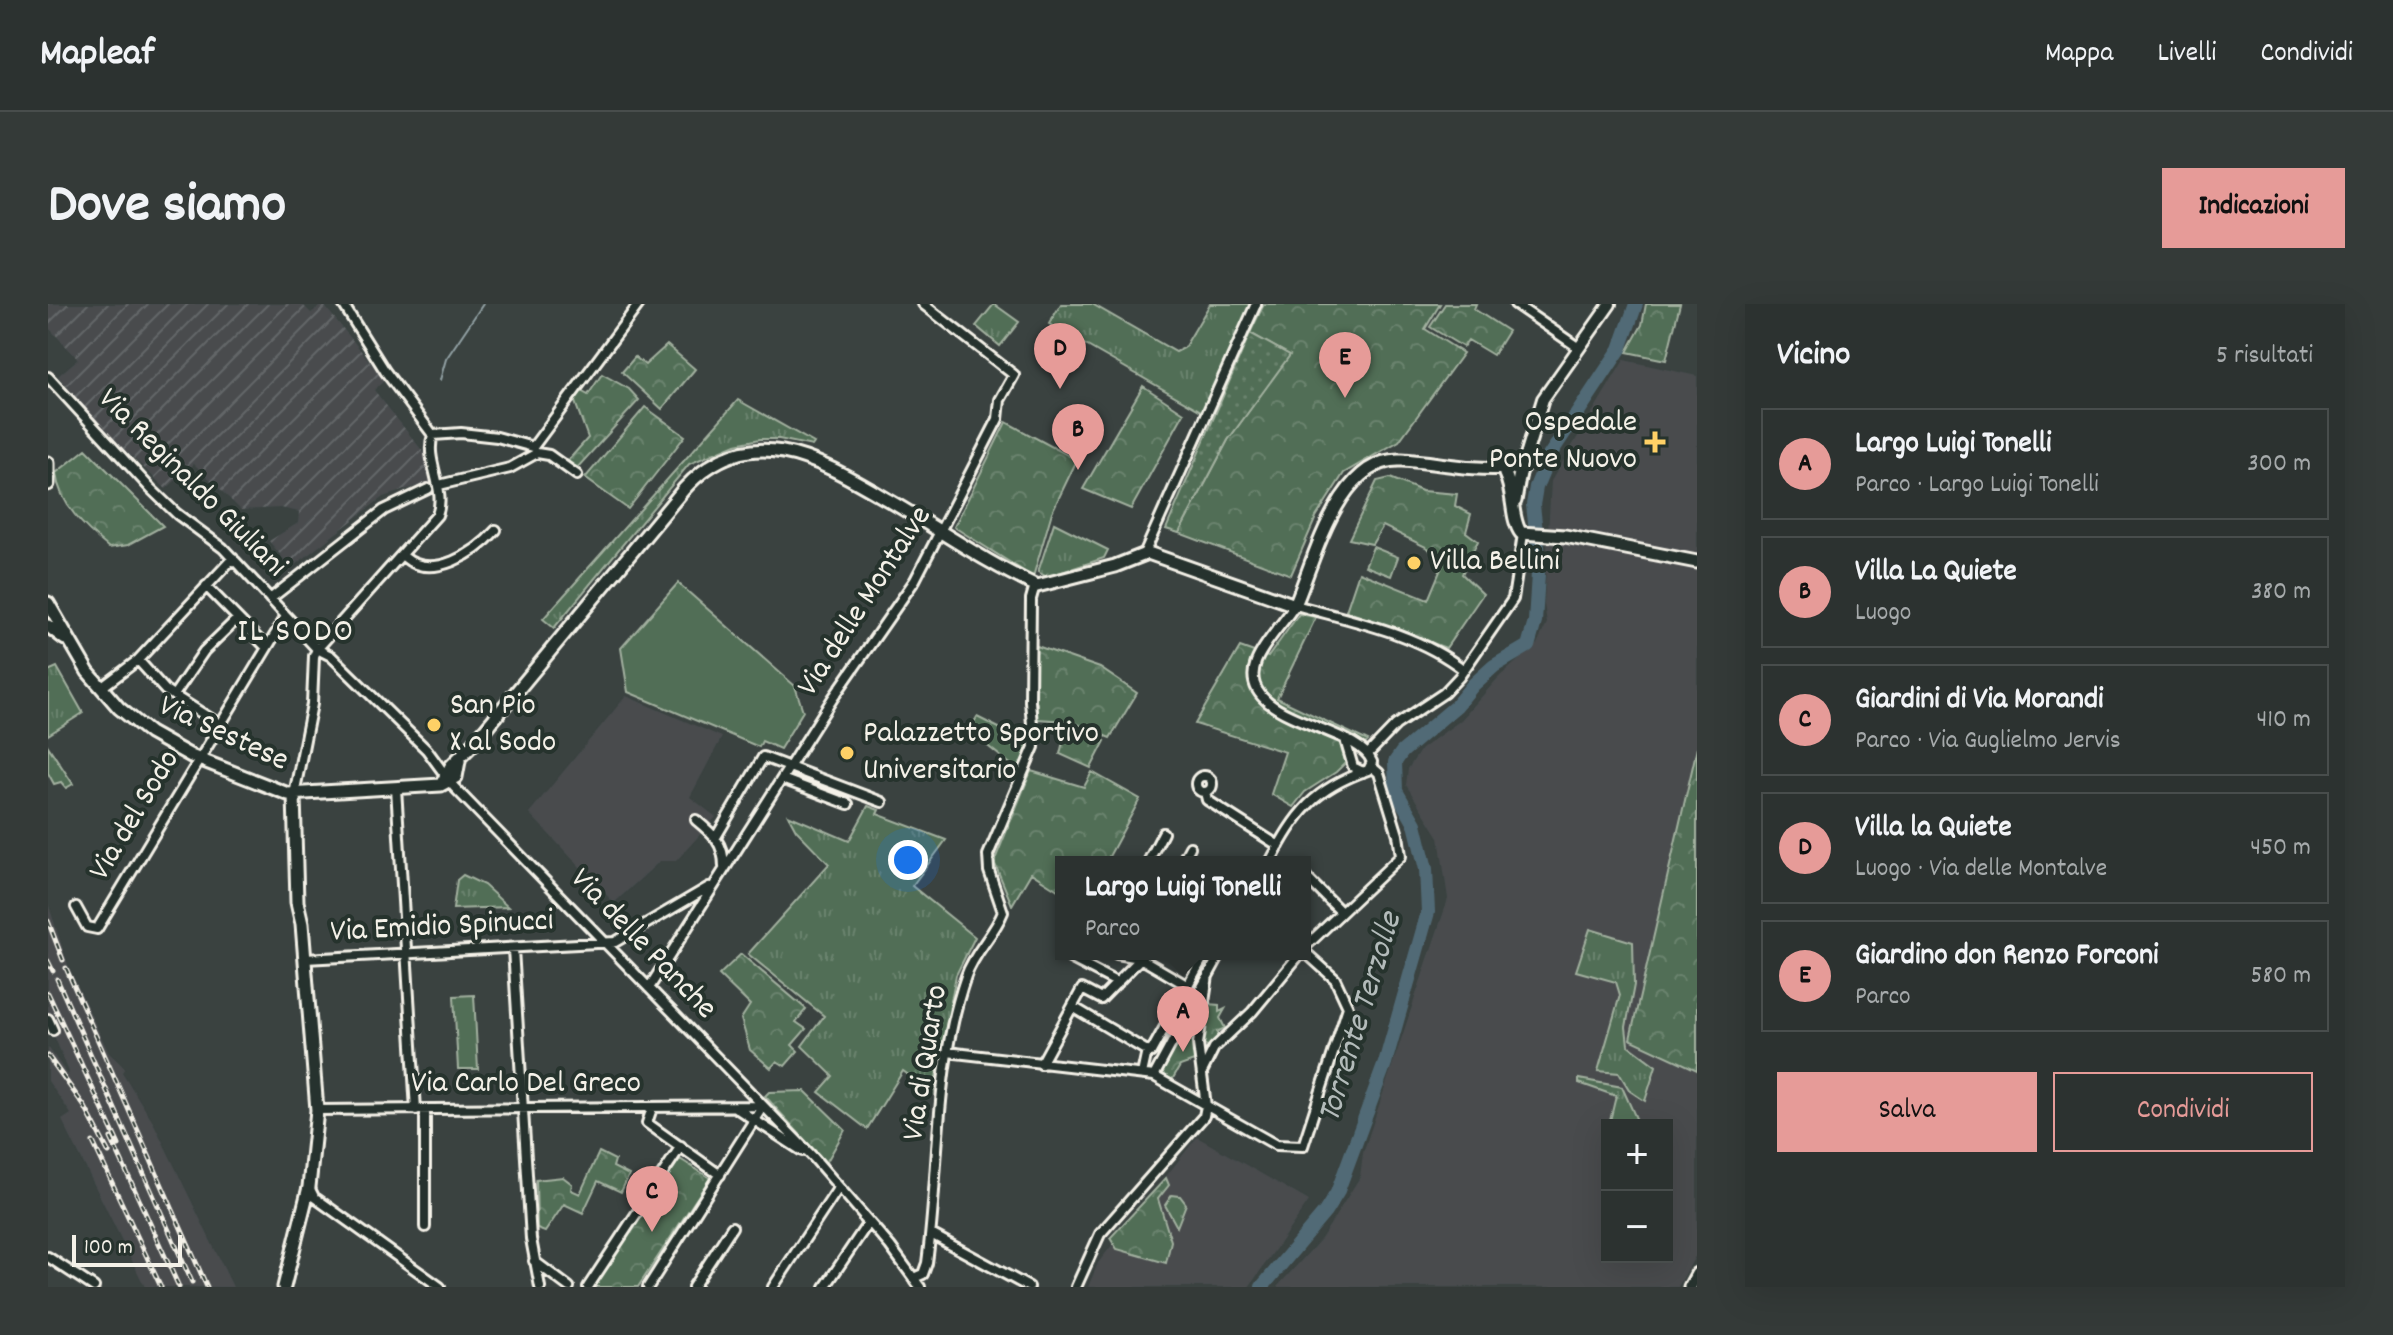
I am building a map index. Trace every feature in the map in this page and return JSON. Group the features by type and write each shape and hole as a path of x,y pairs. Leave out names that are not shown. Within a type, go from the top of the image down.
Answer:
{"main road":[{"path":"284,1287 312,1192 322,1143 302,924 297,902 294,795 396,788 446,781 457,773 459,761 684,489 702,473 725,460 770,450 807,456 1035,585 1086,575 1144,554 1156,554 1295,605 1341,498 1361,472 1392,460 1512,474 1516,527 1525,534 1548,534 1697,562"},
{"path":"48,463 48,484"},
{"name":"Via Sestese","path":"48,603 71,645 101,688 140,726 198,759 294,795"},
{"path":"48,626 71,645"},
{"path":"1690,1287 1697,1274"}],"street":[{"path":"294,795 312,704 317,649 404,557 439,511 439,485 431,447 433,435 385,371 343,304"},
{"path":"433,435 497,437 533,447 639,304"},
{"name":"Via delle Montalve","path":"649,988 674,953 711,886 915,580 998,419 1000,400 1014,375 923,304"},
{"path":"1144,554 1256,304"},
{"path":"1515,304 1579,348"},
{"path":"1512,474 1530,442 1543,399 1610,304"},
{"name":"Via Reginaldo Giuliani","path":"48,377 151,489 233,558 285,618 317,649"},
{"path":"439,485 510,468 537,453 549,455 577,475"},
{"path":"270,599 384,510 428,489"},
{"path":"404,557 423,566 467,556 496,530"},
{"path":"1334,784 1357,754 1366,753 1407,716 1444,693 1464,670 1513,599 1525,534"},
{"path":"101,688 138,660 233,558"},
{"name":"Via di Quarto","path":"916,1277 925,1270 931,1234 947,1052 969,966 1003,912 989,871 988,855 1034,747 1030,701 1031,599 1035,585"},
{"path":"206,586 266,647"},
{"path":"1311,942 1340,911 1401,856 1379,773 1371,766 1366,753 1271,706 1257,690 1254,674 1257,659 1295,605 1428,646 1464,670"},
{"name":"Via del Sodo","path":"76,907 87,927 97,929 285,618"},
{"path":"174,695 204,651 237,619"},
{"name":"Via delle Panche","path":"317,649 331,656 427,750 446,781 814,1158 916,1277 920,1287"},
{"path":"138,660 160,686 219,724"},
{"path":"1346,742 1352,762 1363,772"},
{"path":"716,837 763,757 882,802"},
{"path":"1274,856 1306,804 1334,784 1371,766"},
{"path":"1219,773 1197,783 1207,800 1279,846"},
{"path":"782,779 848,804"},
{"path":"396,788 404,954 420,1110 425,1227"},
{"path":"696,820 716,837 724,852 724,868"},
{"path":"1151,856 1163,833"},
{"path":"1185,856 1190,847"},
{"path":"1311,882 1340,911"},
{"name":"Via Emidio Spinucci","path":"305,959 608,944 711,886"},
{"path":"513,949 534,1261 540,1287"},
{"path":"1074,960 1118,983"},
{"path":"1092,1017 1101,999 1139,960"},
{"path":"1149,960 1188,986"},
{"path":"1073,1007 1151,1052 1202,960"},
{"path":"1154,1076 1185,1013 1217,960"},
{"path":"1183,1091 1196,1092 1214,1048 1246,1019 1295,960"},
{"path":"947,1052 1154,1076 1276,1145 1306,1144 1348,1004 1335,979 1311,960"},
{"path":"1076,1287 1100,1234 1200,1125 1206,1106 1198,1044 1208,975"},
{"path":"1041,1064 1082,989 1101,999"},
{"path":"1185,1013 1202,1016"},
{"path":"48,1019 53,1030"},
{"path":"1142,1074 1147,1051"},
{"path":"648,1287 763,1106"},
{"name":"Via Carlo Del Greco","path":"317,1110 763,1106"},
{"path":"736,1107 814,1158"},
{"path":"652,1108 647,1123 720,1175"},
{"path":"588,1287 681,1146"},
{"path":"773,1287 839,1187"},
{"path":"312,1192 440,1287"},
{"path":"825,1287 868,1223 860,1211"},
{"path":"693,1287 732,1227"},
{"path":"931,1234 1029,1287"},
{"path":"48,1257 94,1287"},
{"path":"534,1261 569,1287"}],"shaded area":[{"path":"48,304 302,304 311,313 323,304 385,380 374,390 429,459 433,481 383,497 291,568 269,541 298,523 299,512 281,508 241,510 194,464 166,489 106,432 58,376 78,359 48,327"},
{"path":"1624,360 1697,376 1697,1253 1678,1287 1277,1287 1321,1239 1360,1177 1363,1153 1448,899 1439,837 1406,785 1408,769 1421,749 1461,720 1499,677 1537,644 1547,623 1544,604 1551,481"},
{"path":"626,696 722,737 690,797 716,817 676,861 660,861 614,903 529,813"},
{"path":"48,903 69,968 109,1053 125,1068 122,1072 154,1124 233,1287 145,1287 62,1120 71,1114 48,1081 48,1047 68,1075 69,1072 48,1021"},
{"path":"1197,1137 1309,1201 1249,1287 1088,1287 1098,1263"}],"green space":[{"path":"994,304 1019,322 1000,346 976,326"},
{"path":"1061,304 1092,304 1176,352 1184,348 1210,304 1252,304 1203,412 1049,324"},
{"path":"1264,304 1440,304 1425,329 1463,353 1399,441 1344,473 1316,517 1291,575 1179,533 1228,440 1289,355 1250,333"},
{"path":"1445,304 1476,304 1474,309 1508,331 1493,355 1468,340 1463,347 1430,327"},
{"path":"1646,304 1680,304 1666,360 1627,352 1642,325"},
{"path":"1250,333 1290,355 1228,440 1179,533 1166,529"},
{"path":"667,345 695,369 662,409 622,372 635,357 645,365"},
{"path":"602,374 629,389 639,400 578,467 565,464 588,438 574,399 579,390 588,395"},
{"path":"1143,386 1184,413 1131,509 1083,489"},
{"path":"738,400 814,443 812,446 779,439 760,439 736,444 689,464 554,628 543,619"},
{"path":"645,407 685,436 628,509 585,478"},
{"path":"1006,422 1077,460 1052,512 1033,577 954,527"},
{"path":"86,449 163,526 128,545 109,548 91,533 62,495 56,473"},
{"path":"1390,478 1422,491 1457,494 1455,506 1471,514 1466,532 1478,541 1462,574 1483,594 1446,648 1346,611 1359,572 1428,600 1443,564 1428,548 1383,526 1372,544 1349,539 1377,481"},
{"path":"1054,523 1108,550 1104,558 1047,577 1038,572"},
{"path":"1373,547 1398,557 1391,576 1365,566"},
{"path":"678,583 795,686 803,711 780,749 762,741 759,747 628,692 621,648"},
{"path":"1299,614 1316,617 1277,698 1368,741 1336,772 1305,792 1293,807 1271,794 1285,752 1195,724 1240,647 1268,657"},
{"path":"1034,645 1100,668 1137,693 1110,738 1069,721 1037,719 1037,703 1033,701"},
{"path":"57,667 83,713 48,735 48,671"},
{"path":"977,717 1013,735 1026,736 1028,745 1019,771 969,731"},
{"path":"1067,725 1105,741 1091,768 1060,754"},
{"path":"48,746 73,784 66,788 61,782 54,784 48,773"},
{"path":"1697,748 1697,1070 1630,1039"},
{"path":"1031,771 1084,787 1092,772 1140,799 1109,856 1055,856 1055,888 1031,873 1012,905 994,862"},
{"path":"868,806 879,810 877,814 946,840 912,886 975,937 956,975 933,1093 903,1071 867,1129 819,1092 833,1076 802,1046 824,1016 748,954 829,864 796,830 788,815 849,841"},
{"path":"463,875 484,885 508,907 453,909 457,880"},
{"path":"1590,929 1633,942 1634,985 1626,1027 1628,1045 1656,1066 1645,1101 1630,1091 1619,1073 1598,1071 1620,995 1616,982 1576,971"},
{"path":"741,954 806,1009 796,1022 806,1029 792,1045 798,1051 785,1066 777,1061 771,1068 750,1050 741,1019 750,1005 719,975"},
{"path":"474,995 478,1069 458,1069 454,996"},
{"path":"1208,1004 1219,1005 1219,1012 1225,1009 1220,1018 1225,1028 1217,1032 1221,1038 1209,1047 1203,1044"},
{"path":"1190,1019 1193,1020 1194,1061 1180,1066 1172,1080 1162,1073 1162,1066"},
{"path":"1579,1079 1622,1087 1636,1119 1610,1119 1616,1096 1579,1083"},
{"path":"805,1091 845,1130 826,1163 765,1096 769,1092"},
{"path":"599,1152 615,1160 613,1167 629,1175 621,1192 598,1181 583,1213 564,1204 545,1232 537,1229 536,1180 563,1177 572,1184 571,1190 580,1194"},
{"path":"680,1159 710,1178 638,1287 593,1287"},
{"path":"1166,1178 1169,1185 1158,1199 1171,1241 1166,1263 1117,1249 1110,1238"},
{"path":"1172,1195 1180,1196 1186,1204 1177,1227 1165,1205"}],"waterway":[{"path":"440,380 446,359 483,304"},
{"name":"Torrente Terzolle","path":"1262,1287 1325,1212 1337,1193 1385,1063 1428,912 1426,869 1415,824 1396,791 1395,762 1494,666 1528,646 1535,622 1539,558 1533,505 1536,487 1549,456 1620,349 1636,304"}],"railway":[{"path":"48,921 63,960"},
{"path":"48,961 53,971"},
{"path":"66,968 207,1287"},
{"path":"57,979 192,1282"},
{"path":"48,993 119,1145"},
{"path":"48,1056 85,1107 109,1153"},
{"path":"111,1138 179,1287"},
{"path":"93,1142 161,1287"}],"place":[{"name":"Villa la Quiete","path":"1060,389"},
{"name":"Giardino don Renzo Forconi","path":"1345,398"},
{"name":"Ospedale Ponte Nuovo","path":"1655,442"},
{"name":"Villa La Quiete","path":"1078,470"},
{"name":"Villa Bellini","path":"1414,563"},
{"name":"San Pio X al Sodo","path":"434,725"},
{"name":"Palazzetto Sportivo Universitario","path":"847,753"},
{"name":"Largo Luigi Tonelli","path":"1183,1052"},
{"name":"Giardini di Via Morandi","path":"652,1232"}],"district":[{"name":"IL SODO","path":"296,633"}]}
